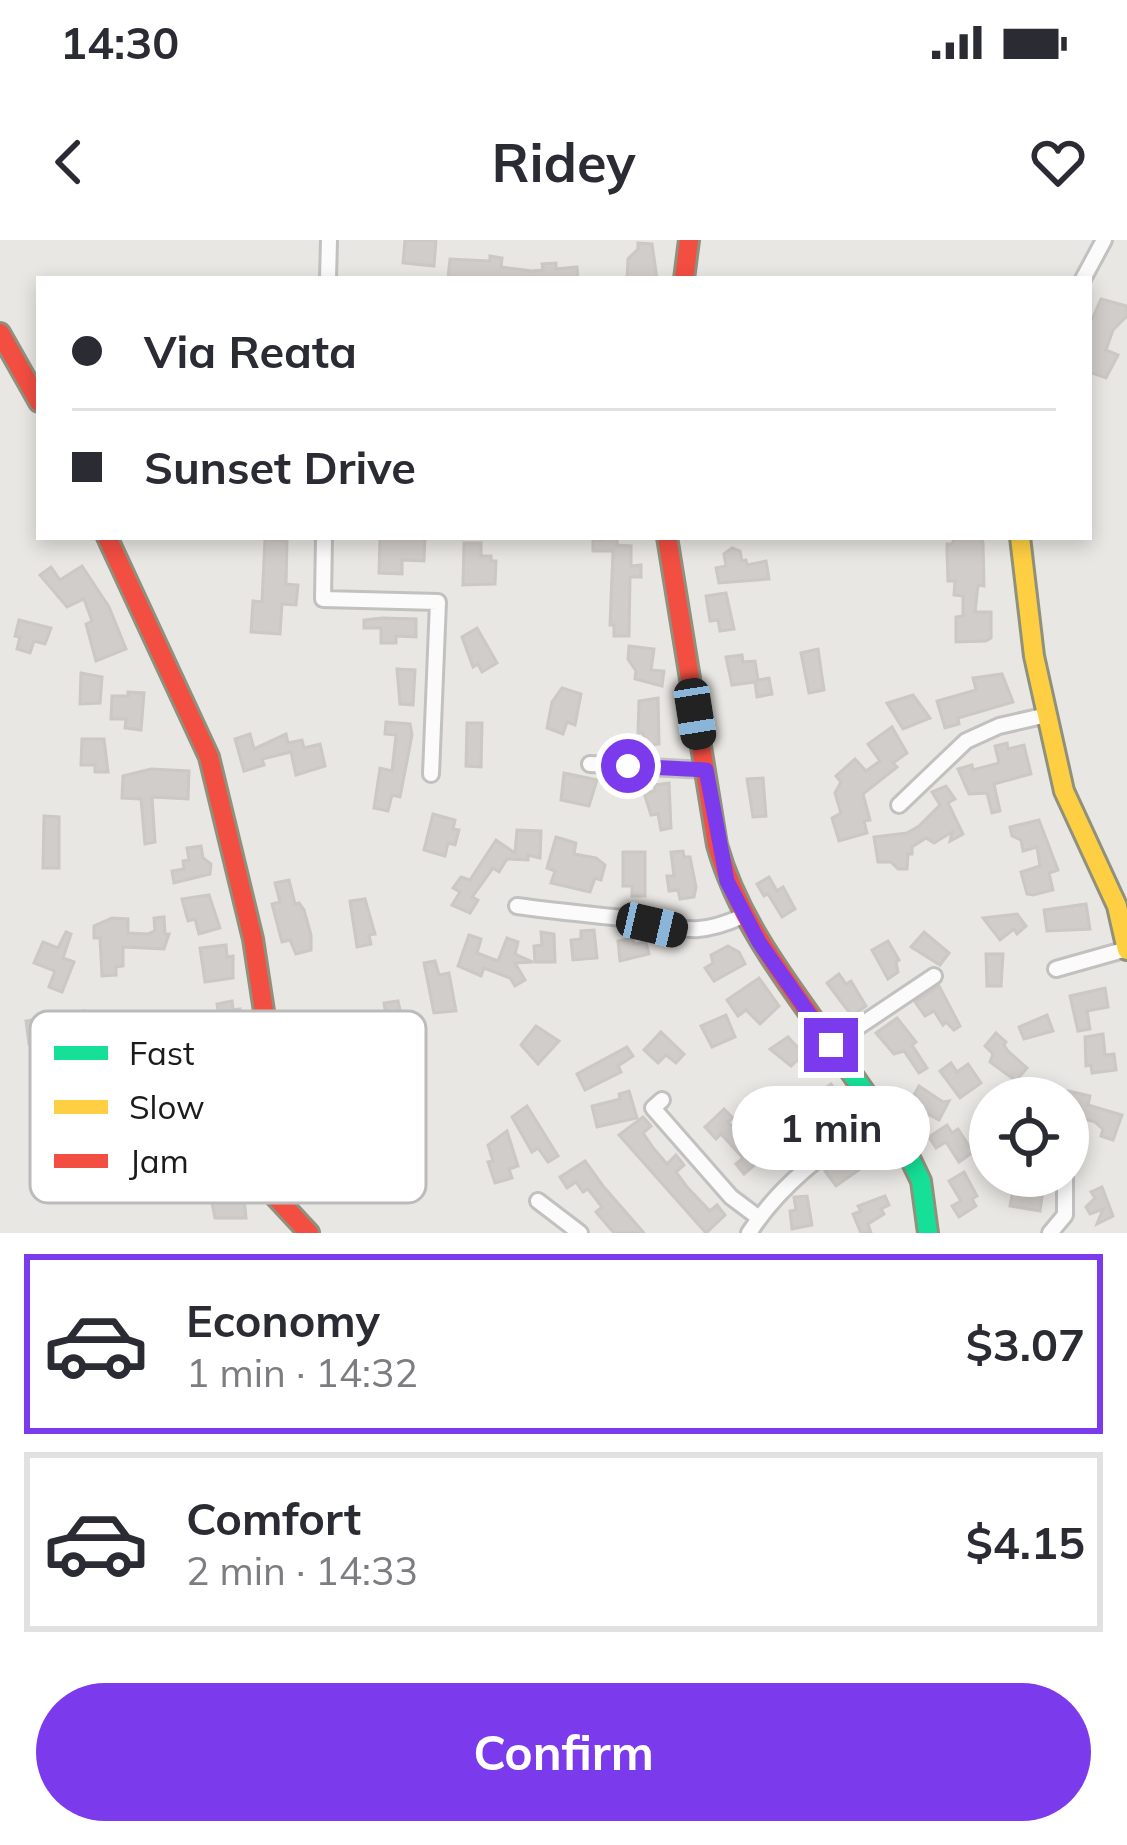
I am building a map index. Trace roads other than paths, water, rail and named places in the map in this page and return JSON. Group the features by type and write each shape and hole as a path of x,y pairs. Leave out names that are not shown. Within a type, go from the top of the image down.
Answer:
{"street":[{"path":"328,276 329,240"},
{"path":"683,276 688,240"},
{"path":"1085,276 1104,240"},
{"path":"0,333 36,397"},
{"path":"107,540 209,757 253,939 264,1011"},
{"path":"324,540 322,598 438,602 431,774"},
{"path":"668,540 717,845 727,881 743,916 908,1154 921,1180 928,1233"},
{"path":"1020,540 1028,618 1064,791 1117,906 1127,949 1056,969"},
{"path":"899,805 966,741 999,726 1047,715"},
{"path":"590,764 706,770"},
{"path":"517,906 623,918 682,931 698,931 743,916"},
{"path":"831,1045 934,976"},
{"path":"662,1100 653,1108 731,1198 759,1218"},
{"path":"749,1233 801,1169 880,1114"},
{"path":"1050,1233 1065,1214 1065,1197"},
{"path":"538,1202 580,1233"},
{"path":"281,1203 308,1233"}]}
